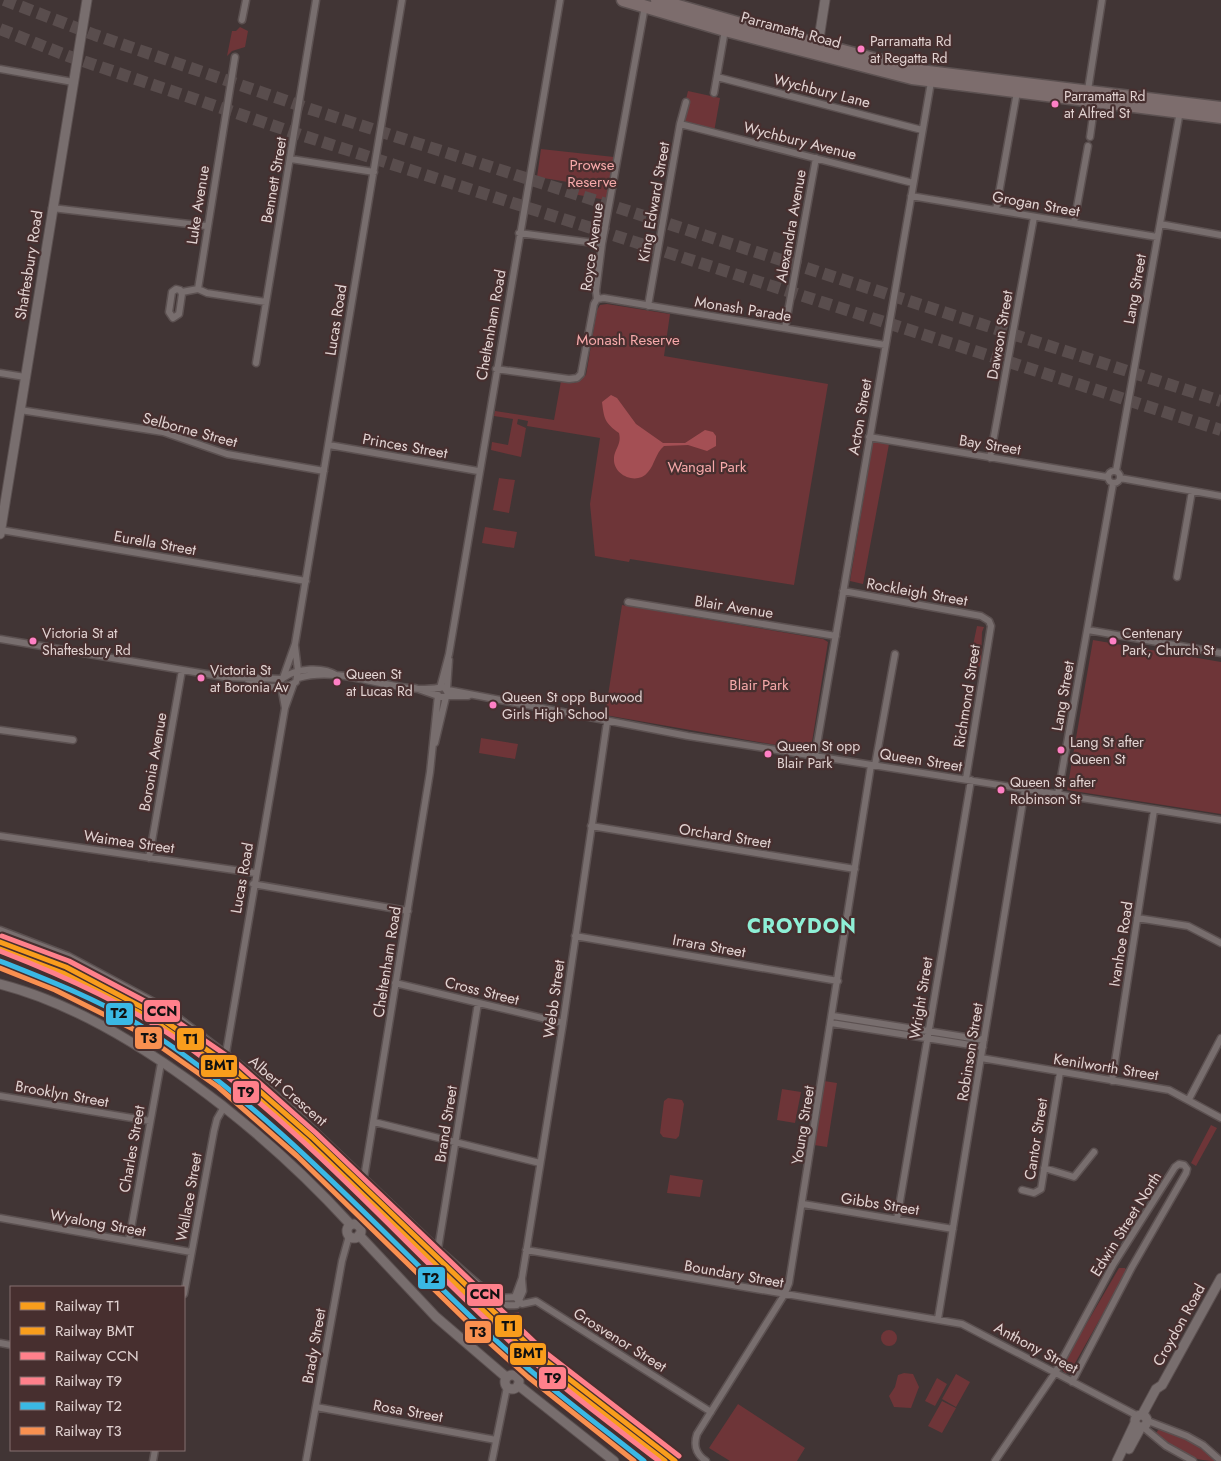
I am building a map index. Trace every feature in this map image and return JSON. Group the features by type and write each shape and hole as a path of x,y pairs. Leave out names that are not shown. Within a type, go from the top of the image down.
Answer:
{"highway":[{"name":"Parramatta Road","path":"623,0 725,30 931,82 1017,92 1092,95 1221,117"},
{"name":"Parramatta Road","path":"657,0 920,71 1092,95 1221,108"}],"main road":[{"name":"Shaftesbury Road","path":"0,534 87,0"},
{"path":"818,45 825,0"},
{"path":"0,984 51,1000 116,1032 161,1062 224,1108 303,1176 350,1224 358,1225 360,1228 359,1235"},
{"path":"350,1224 346,1231 349,1236 356,1238 359,1235"},
{"path":"359,1235 436,1317 506,1377 516,1376 519,1381 518,1385"},
{"name":"Croydon Road","path":"1121,1461 1156,1389 1162,1385 1221,1278"},
{"path":"506,1377 504,1381 507,1387 513,1389 518,1385"},
{"path":"518,1385 614,1461"},
{"name":"Croydon Road","path":"1117,1461 1141,1421"}],"street":[{"path":"242,20 246,0"},
{"name":"Bennett Street","path":"256,363 316,0"},
{"name":"Lucas Road","path":"284,708 282,682 295,644 402,0"},
{"name":"Cheltenham Road","path":"364,1178 478,471 560,0"},
{"path":"1090,137 1092,95 1102,0"},
{"name":"Royce Avenue","path":"496,369 577,378 583,370 594,304 597,299 596,291 602,244 645,6"},
{"path":"714,93 725,30"},
{"name":"Luke Avenue","path":"198,289 206,226 235,57"},
{"path":"0,69 73,82"},
{"name":"Wychbury Lane","path":"716,77 922,130"},
{"name":"Acton Street","path":"815,756 931,82"},
{"path":"996,210 1017,92"},
{"name":"King Edward Street","path":"648,306 680,124 686,102"},
{"name":"Lang Street","path":"1116,471 1180,111"},
{"name":"Wychbury Avenue","path":"680,124 913,183"},
{"path":"1074,223 1088,146"},
{"name":"Alexandra Avenue","path":"785,328 816,158"},
{"path":"290,159 374,172"},
{"name":"Grogan Street","path":"911,196 1157,237"},
{"path":"52,208 206,226"},
{"name":"Dawson Street","path":"990,458 1034,217"},
{"path":"1160,224 1221,235"},
{"path":"519,232 602,244"},
{"path":"182,292 198,289 207,293 266,302"},
{"name":"Monash Parade","path":"597,299 604,298 885,345"},
{"path":"0,373 25,377"},
{"name":"Selborne Street","path":"20,410 163,432 227,454 324,471"},
{"name":"Bay Street","path":"870,437 1107,477"},
{"name":"Princes Street","path":"329,445 478,471"},
{"path":"1116,471 1120,478 1113,484 1109,482 1107,477 1109,473 1116,471"},
{"path":"1120,478 1221,496"},
{"name":"Lang Street","path":"1058,794 1113,484"},
{"path":"1177,577 1192,491"},
{"name":"Eurella Street","path":"1,530 306,581"},
{"name":"Rockleigh Street","path":"843,591 986,618"},
{"name":"Blair Avenue","path":"628,602 836,636"},
{"name":"Richmond Street","path":"968,780 991,626 986,618"},
{"path":"1088,630 1221,653"},
{"path":"0,639 247,680 282,682 296,676"},
{"name":"Lucas Road","path":"226,1053 284,708 296,676 295,644"},
{"name":"Young Street","path":"706,1461 698,1454 695,1444 698,1434 784,1296 790,1280 855,868 895,654"},
{"name":"Boronia Avenue","path":"149,858 182,670"},
{"path":"282,682 286,688 296,676"},
{"name":"Queen Street","path":"296,676 338,676 471,696 607,722 1221,820"},
{"name":"Webb Street","path":"517,1300 523,1291 522,1278 526,1250 563,1024 607,722"},
{"path":"0,730 74,740"},
{"name":"Wright Street","path":"897,1219 929,1031 968,780"},
{"name":"Robinson Street","path":"938,1319 1026,789"},
{"name":"Ivanhoe Road","path":"1112,1081 1154,810"},
{"name":"Orchard Street","path":"591,826 855,868"},
{"name":"Waimea Street","path":"0,836 255,873"},
{"path":"253,884 408,911"},
{"path":"1137,918 1188,926 1221,942"},
{"name":"Albert Crescent","path":"0,930 68,956 128,986 167,1009 226,1053 296,1113 438,1249 478,1284 490,1299 498,1300 507,1306 517,1305 517,1300"},
{"name":"Irrara Street","path":"575,936 838,981"},
{"name":"Cross Street","path":"396,983 563,1024"},
{"name":"Brand Street","path":"438,1249 478,1003"},
{"path":"832,1019 984,1040"},
{"path":"832,1019 927,1039 983,1047"},
{"path":"1189,1099 1221,1038"},
{"name":"Kenilworth Street","path":"981,1058 1169,1090 1189,1099 1221,1118"},
{"name":"Charles Street","path":"129,1240 161,1062"},
{"name":"Cantor Street","path":"1022,1190 1039,1192 1060,1072"},
{"name":"Brooklyn Street","path":"0,1096 150,1121"},
{"name":"Wallace Street","path":"185,1288 214,1131 217,1119 224,1108"},
{"path":"374,1122 540,1163"},
{"path":"1044,1168 1074,1177 1094,1152"},
{"name":"Edwin Street North","path":"995,1461 1055,1373 1113,1265 1175,1167 1179,1164 1184,1165 1187,1168 1186,1173 1132,1267 1072,1382"},
{"name":"Gibbs Street","path":"802,1204 953,1228"},
{"name":"Wyalong Street","path":"0,1218 191,1252"},
{"name":"Brady Street","path":"306,1461 342,1261 349,1236"},
{"name":"Boundary Street","path":"526,1250 784,1296 938,1319"},
{"name":"Grosvenor Street","path":"517,1300 522,1304 536,1301 711,1412"},
{"name":"Anthony Street","path":"938,1319 968,1326 1141,1421 1187,1436 1203,1445 1221,1461"},
{"path":"492,1461 507,1387"},
{"name":"Rosa Street","path":"316,1407 496,1440"},
{"name":"Anthony Street","path":"1141,1421 1166,1446 1193,1461"}],"green space":[{"path":"240,27 248,31 245,47 232,51 227,56 232,31 236,31"},
{"path":"688,91 720,98 714,132 680,124"},
{"name":"Prowse Reserve","path":"541,149 614,157 606,200 573,194 574,183 537,177"},
{"name":"Wangal Park","path":"607,304 670,314 664,356 828,384 794,585 630,559 629,562 595,556 590,504 600,438 527,426 528,421 518,419 517,424 526,428 521,457 491,450 492,442 508,445 513,419 494,416 495,411 554,420 561,381 575,383 586,375 597,310 600,305"},
{"path":"873,441 889,444 863,584 850,581"},
{"path":"499,478 515,480 509,513 493,510"},
{"path":"485,527 517,532 514,548 482,543"},
{"name":"Blair Park","path":"622,605 823,639 828,642 812,742 809,748 804,750 605,715"},
{"path":"977,626 984,627 982,632 981,667 969,665"},
{"path":"1093,640 1221,662 1221,814 1067,790"},
{"path":"481,738 518,744 515,759 479,753"},
{"path":"824,1081 837,1083 827,1147 814,1145"},
{"path":"782,1089 801,1092 795,1123 777,1120"},
{"path":"668,1098 682,1100 684,1104 679,1136 676,1139 663,1137 660,1133 664,1101"},
{"path":"1211,1125 1217,1128 1196,1166 1191,1163"},
{"path":"670,1175 703,1180 700,1197 667,1193"},
{"path":"1119,1268 1125,1268 1127,1271 1070,1372 1065,1373 1062,1369 1063,1364"},
{"path":"519,1312 519,1331 502,1315"},
{"path":"889,1330 897,1338 889,1346 881,1338"},
{"path":"904,1373 913,1374 919,1387 911,1408 894,1407 889,1396 895,1387 898,1375"},
{"path":"956,1374 970,1382 956,1407 942,1399"},
{"path":"937,1378 947,1384 935,1406 925,1401"},
{"path":"942,1401 956,1408 942,1433 928,1426"},
{"path":"738,1404 805,1448 797,1461 730,1461 709,1448"},
{"path":"1159,1429 1190,1441 1217,1461 1207,1461 1184,1454 1156,1433"}],"shaded area":[{"path":"611,395 617,398 636,424 663,443 685,443 705,430 713,432 716,436 716,446 707,451 688,445 664,446 648,472 638,478 626,477 617,470 614,459 620,437 619,433 608,423 604,413 602,402"}],"tunnel":[{"path":"4,0 95,35 307,108 1221,401"},
{"path":"0,29 68,56 301,135 1221,430"}],"rail line":[{"name":"CCN","path":"2,936 69,961 156,1007 236,1062 316,1133 546,1353 679,1456"},
{"name":"T1","path":"0,942 66,967 153,1013 232,1067 312,1137 542,1358 675,1461"},
{"name":"BMT","path":"0,949 63,973 150,1018 228,1072 308,1142 538,1363 665,1461"},
{"name":"T9","path":"0,951 75,982 123,1006 169,1034 232,1080 309,1147 455,1290 532,1361 659,1461"},
{"name":"T2","path":"0,961 111,1009 146,1029 193,1062 281,1134 507,1350 644,1461"},
{"name":"T3","path":"0,968 55,990 141,1033 218,1087 297,1156 484,1338 528,1377 634,1461"}],"place":[{"name":"Parramatta Rd at Regatta Rd","path":"861,49"},
{"name":"Parramatta Rd at Alfred St","path":"1055,104"},
{"name":"Victoria St at Shaftesbury Rd","path":"33,641"},
{"name":"Centenary Park, Church St","path":"1113,641"},
{"name":"Victoria St at Boronia Av","path":"201,678"},
{"name":"Queen St at Lucas Rd","path":"337,682"},
{"name":"Queen St opp Burwood Girls High School","path":"493,705"},
{"name":"Lang St after Queen St","path":"1061,750"},
{"name":"Queen St opp Blair Park","path":"768,754"},
{"name":"Queen St after Robinson St","path":"1001,790"}],"district":[{"name":"CROYDON","path":"802,926"}],"park label":[{"name":"Monash Reserve","path":"628,340"}]}
